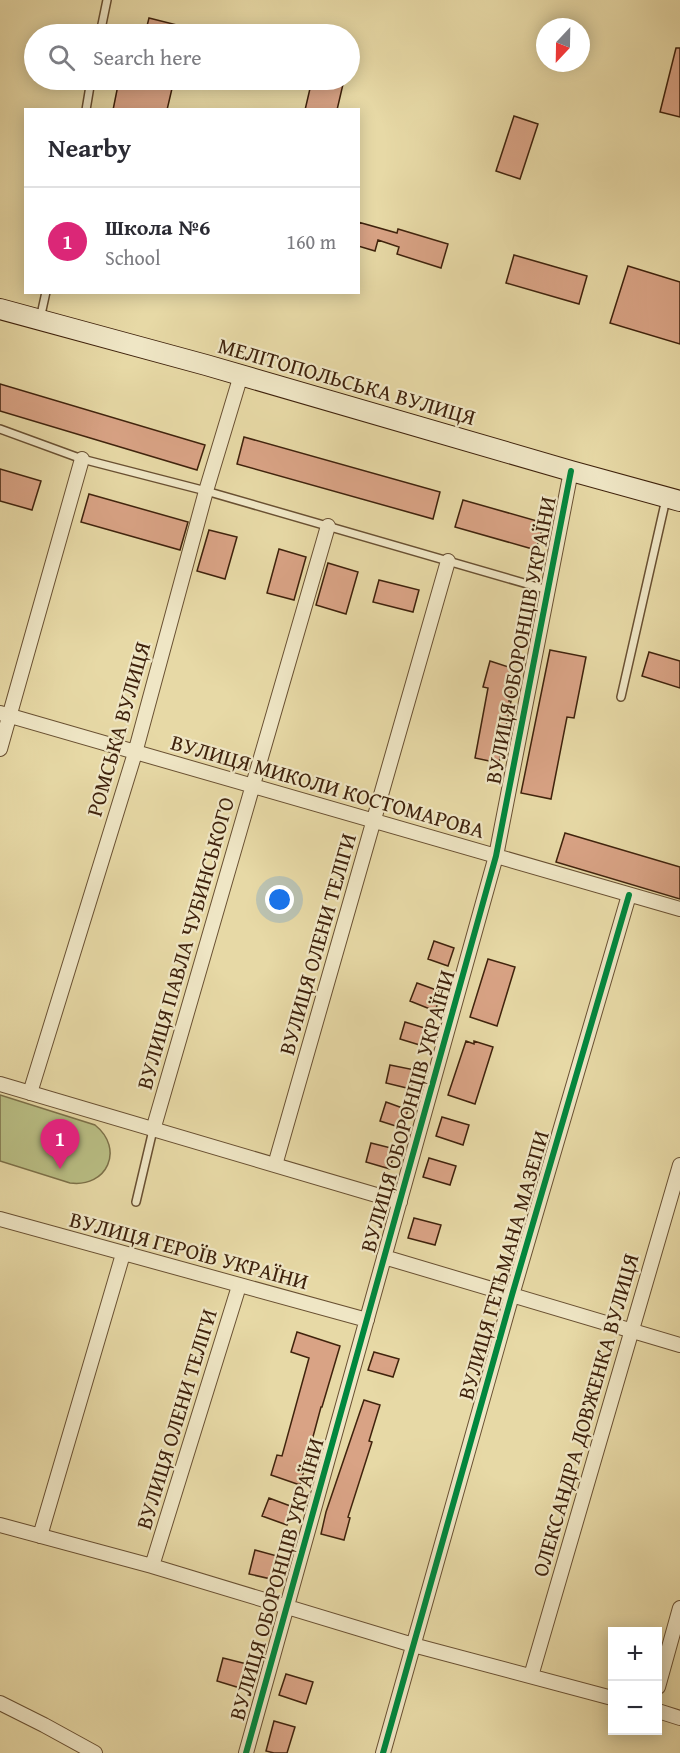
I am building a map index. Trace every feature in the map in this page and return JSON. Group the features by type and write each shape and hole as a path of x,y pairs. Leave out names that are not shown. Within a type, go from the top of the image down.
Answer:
{"main road":[{"name":"МЕЛІТОПОЛЬСЬКА ВУЛИЦЯ","path":"0,309 241,375 673,499"}],"street":[{"name":"РОМСЬКА ВУЛИЦЯ","path":"30,1093 135,753 206,491 241,375"},
{"path":"0,749 5,714 82,459"},
{"name":"ВУЛИЦЯ ОБОРОНЦІВ УКРАЇНИ","path":"246,1753 496,856 571,471"},
{"name":"ВУЛИЦЯ ПАВЛА ЧУБИНСЬКОГО","path":"153,1130 328,526"},
{"name":"ВУЛИЦЯ ОЛЕНИ ТЕЛІГИ","path":"275,1165 448,561"},
{"name":"ВУЛИЦЯ МИКОЛИ КОСТОМАРОВА","path":"5,714 680,909"},
{"name":"ВУЛИЦЯ ГЕТЬМАНА МАЗЕПИ","path":"383,1753 512,1295 629,895"},
{"path":"0,1084 400,1202"},
{"name":"ОЛЕКСАНДРА ДОВЖЕНКА ВУЛИЦЯ","path":"531,1677 680,1165"},
{"name":"ВУЛИЦЯ ГЕРОЇВ УКРАЇНИ","path":"0,1221 367,1320"},
{"path":"40,1536 123,1254"},
{"path":"384,1257 680,1344"},
{"name":"ВУЛИЦЯ ОЛЕНИ ТЕЛІГИ","path":"152,1566 239,1286"},
{"path":"0,1525 152,1566 413,1646 608,1697"},
{"path":"659,1681 680,1608"},
{"path":"0,1703 95,1753"},
{"path":"662,1713 680,1718"}],"lane":[{"path":"102,24 107,0"},
{"path":"86,108 89,90"},
{"path":"40,320 46,294"},
{"path":"0,429 82,459 206,491 548,590"},
{"path":"621,697 673,499"},
{"path":"136,1202 153,1130"}],"green space":[{"path":"0,1095 95,1125 109,1145 108,1165 94,1179 83,1183 70,1183 0,1161"}],"building":[{"path":"149,18 173,24 148,24"},
{"path":"676,48 680,48 680,117 660,112"},
{"path":"117,90 172,90 167,108 113,108"},
{"path":"310,90 342,90 337,108 305,108"},
{"path":"514,116 538,124 520,179 496,171"},
{"path":"360,223 397,233 398,229 448,244 441,268 397,254 399,247 378,240 375,251 360,247"},
{"path":"514,255 587,276 579,304 506,283"},
{"path":"628,266 680,282 680,344 610,323"},
{"path":"0,384 205,445 197,470 0,411"},
{"path":"244,437 440,492 433,519 237,464"},
{"path":"0,469 41,481 32,510 0,501"},
{"path":"89,494 188,522 180,550 81,522"},
{"path":"463,500 544,523 536,550 455,527"},
{"path":"209,530 237,537 225,579 197,571"},
{"path":"279,549 306,557 294,600 267,593"},
{"path":"328,563 358,572 346,614 316,605"},
{"path":"379,580 419,590 413,612 373,602"},
{"path":"550,650 586,657 574,718 567,717 551,799 521,793"},
{"path":"649,652 680,661 680,688 642,676"},
{"path":"490,661 518,670 509,701 511,701 499,763 475,758 488,688 483,687"},
{"path":"565,833 680,867 680,899 556,862"},
{"path":"434,941 454,948 448,966 428,959"},
{"path":"488,959 515,967 497,1026 470,1017"},
{"path":"417,983 442,992 435,1011 410,1001"},
{"path":"405,1022 428,1029 423,1046 400,1039"},
{"path":"466,1041 493,1047 475,1104 448,1095"},
{"path":"390,1065 415,1070 411,1089 386,1083"},
{"path":"386,1102 408,1110 402,1128 380,1121"},
{"path":"442,1117 469,1125 463,1145 436,1136"},
{"path":"371,1143 395,1149 390,1169 366,1162"},
{"path":"429,1158 456,1166 450,1185 423,1177"},
{"path":"414,1218 441,1225 435,1245 408,1238"},
{"path":"297,1332 340,1346 300,1485 271,1475 277,1455 282,1456 309,1358 291,1352"},
{"path":"374,1352 399,1359 393,1377 368,1370"},
{"path":"364,1400 380,1405 369,1441 372,1442 348,1517 350,1518 344,1540 321,1534 326,1512"},
{"path":"269,1498 293,1507 287,1525 262,1516"},
{"path":"255,1550 277,1556 271,1579 249,1574"},
{"path":"223,1658 247,1664 240,1688 217,1681"},
{"path":"286,1674 313,1682 306,1704 279,1695"},
{"path":"274,1721 295,1727 287,1753 266,1751"}],"cycle path":[{"path":"246,1753 496,856 571,471"},
{"path":"383,1753 512,1295 629,895"}],"place":[{"name":"Школа №6","path":"60,1169"}]}
